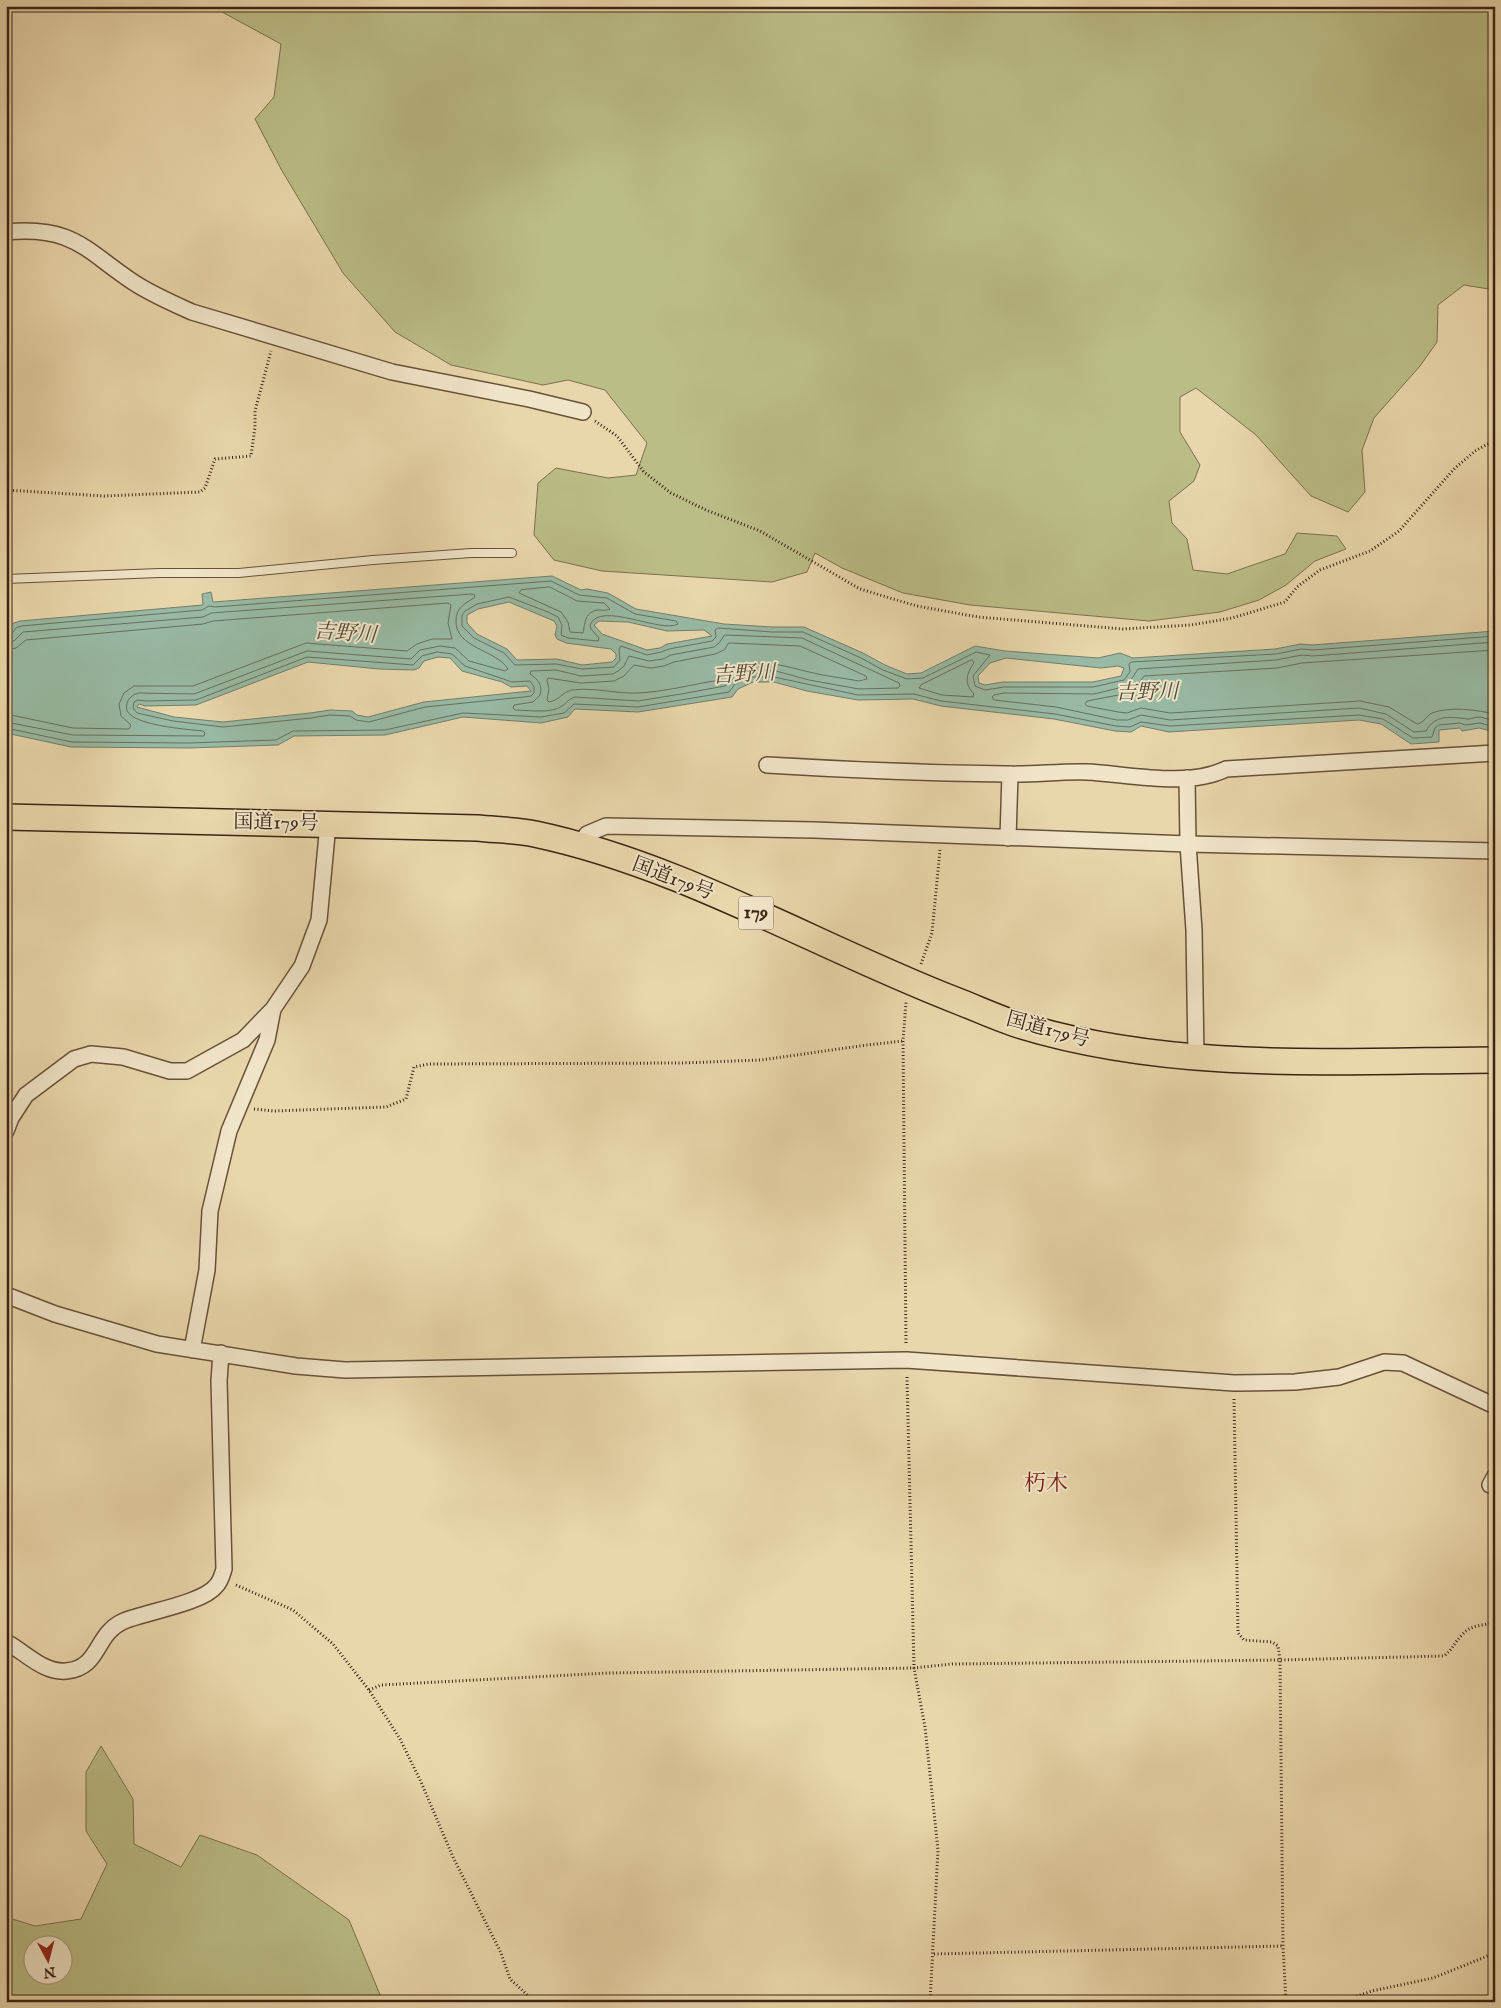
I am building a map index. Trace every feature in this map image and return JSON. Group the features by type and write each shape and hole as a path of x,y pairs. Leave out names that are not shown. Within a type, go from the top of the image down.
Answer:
{"highway":[{"name":"国道179号","path":"6,817 477,828 533,833 643,866 708,891 913,984 1018,1024 1075,1039 1136,1052 1196,1058 1316,1061 1495,1060"}],"street":[{"path":"6,232 43,231 68,237 95,253 134,283 162,299 192,312 392,372 529,399 582,412"},
{"path":"767,765 884,772 1010,774 1086,772 1135,777 1187,778 1215,775 1226,769 1495,753"},
{"path":"1008,838 1010,774"},
{"path":"1187,778 1188,844 1194,930 1196,1058"},
{"path":"6,1131 11,1118 26,1095 74,1059 91,1054 123,1057 170,1072 187,1071 243,1040 273,1009 302,966 319,920 328,824"},
{"path":"579,846 587,834 606,826 814,830 1188,844 1495,851"},
{"path":"192,1350 206,1270 210,1211 229,1131 267,1040 273,1009"},
{"path":"6,1294 64,1316 157,1344 296,1366 345,1370 906,1360 1234,1383 1295,1382 1339,1377 1384,1362 1402,1363 1495,1406"},
{"path":"6,1642 47,1669 65,1671 82,1668 91,1659 109,1630 124,1621 203,1596 215,1588 224,1569 219,1381 221,1354"}],"lane":[{"path":"6,579 239,573 461,554 512,553"}],"path":[{"path":"6,490 104,496 200,492 205,488 215,459 250,456 255,427 255,410 275,336"},
{"path":"582,412 617,436 644,472 671,492 706,510 760,531 860,589 917,606 978,616 1123,629 1199,624 1232,618 1285,602 1297,587 1320,570 1370,551 1399,531 1455,468 1474,451 1495,440"},
{"path":"930,2002 938,1850 925,1727 914,1668 906,1360 903,1041 907,995 932,933 941,836"},
{"path":"240,1106 246,1109 274,1111 386,1107 406,1099 414,1067 430,1064 672,1063 760,1060 903,1041"},
{"path":"1234,1383 1238,1633 1244,1640 1272,1642 1278,1646 1280,1660 1283,1946 1286,2002"},
{"path":"220,1580 257,1593 293,1610 333,1644 370,1690 400,1739 421,1782 454,1857 501,1953 510,1979 535,2002"},
{"path":"370,1690 381,1685 609,1673 914,1668 952,1664 1444,1656 1453,1649 1462,1634 1468,1630 1495,1623"},
{"path":"934,1954 1283,1946"},
{"path":"1340,2002 1372,1991 1433,1978 1495,1954"}],"green space":[{"path":"211,6 1495,6 1495,290 1464,285 1438,305 1437,342 1420,366 1374,418 1362,450 1365,492 1348,512 1311,496 1256,435 1196,388 1180,397 1180,432 1200,465 1194,481 1169,501 1172,523 1187,539 1193,570 1227,574 1285,554 1297,533 1337,536 1346,549 1315,561 1286,585 1259,600 1220,612 1149,621 970,605 903,593 842,568 815,553 807,572 772,582 602,571 554,560 534,535 538,483 556,468 608,478 636,475 647,443 605,390 568,380 543,385 451,365 395,332 343,273 281,169 255,119 274,97 281,44"},
{"path":"101,1746 133,1799 134,1844 181,1867 200,1835 257,1855 349,1920 383,2002 6,2002 6,1917 35,1926 81,1919 107,1864 86,1831 86,1772"}],"water":[{"name":"吉野川","path":"552,576 581,590 587,589 608,593 636,609 724,624 804,627 907,674 921,673 975,646 1005,651 1098,658 1120,653 1133,658 1275,649 1301,644 1312,645 1495,631 1495,732 1479,728 1462,731 1460,728 1439,730 1439,742 1411,744 1381,724 1359,720 1169,732 1141,726 1131,732 1115,731 1054,719 941,706 913,699 858,700 807,691 774,682 753,682 738,689 732,697 638,712 575,709 568,717 541,723 463,717 385,735 294,736 278,745 189,748 71,747 6,733 6,634 11,624 20,621 203,605 202,594 211,592 213,602","holes":["509,602 554,621 557,626 555,635 557,639 566,643 611,649 616,654 616,658 612,662 582,665 557,659 517,660 507,649 477,634 467,623 467,615 478,609","599,621 628,622 667,631 704,630 712,636 667,644 660,648 647,650 602,634 594,625","438,657 450,658 462,671 502,682 511,687 527,686 531,691 424,702 368,717 357,715 352,711 330,710 223,722 174,717 137,707 139,704 145,706 196,705 308,662 379,669 414,670 419,668 424,661","1006,658 1101,668 1118,666 1124,668 1121,676 1093,682 1003,682 985,685 979,683 978,676 990,663"]}],"district":[{"name":"朽木","path":"1046,1484"}]}
